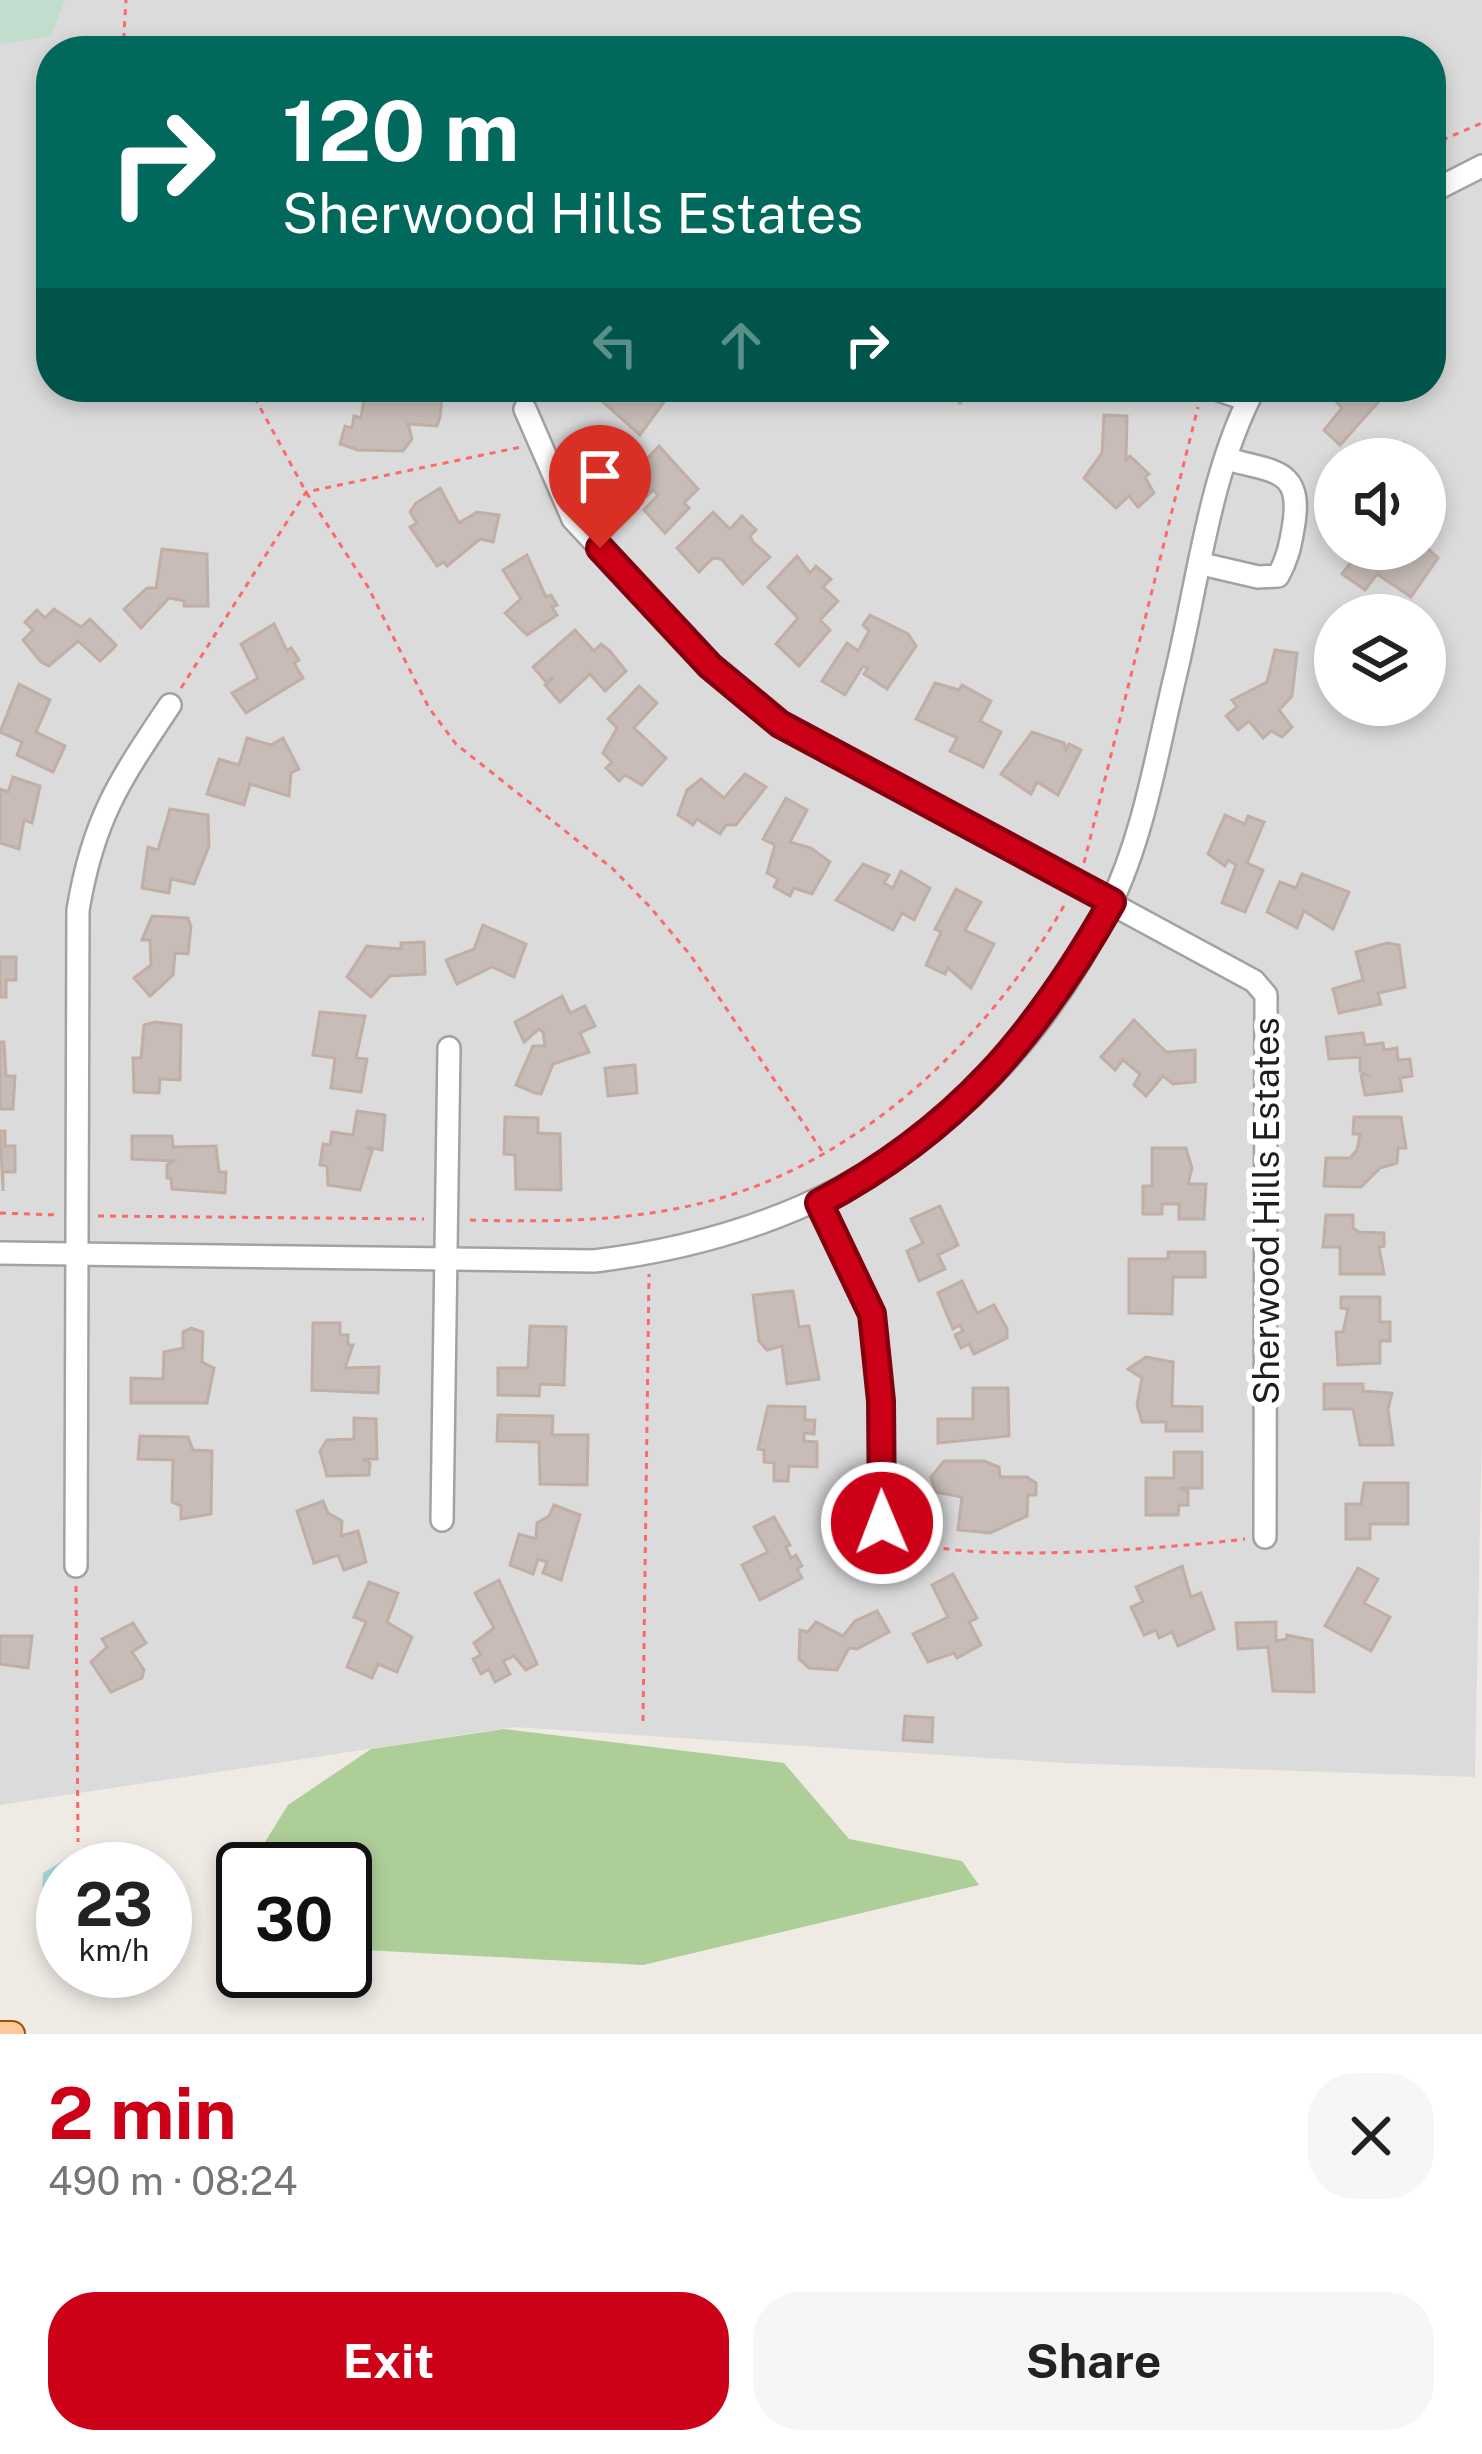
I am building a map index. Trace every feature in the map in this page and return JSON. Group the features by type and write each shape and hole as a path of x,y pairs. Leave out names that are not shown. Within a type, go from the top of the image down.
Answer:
{"main road":[{"path":"0,2034 12,2034"}],"street":[{"path":"1446,184 1482,166"},
{"path":"0,1253 594,1262 650,1255 758,1227 860,1181 971,1097 1026,1039 1112,902 1144,805 1226,459 1248,402"},
{"name":"Sherwood Hills Estates","path":"525,409 573,519 710,666 780,724 1254,981 1266,995 1265,1537"},
{"path":"1202,564 1258,578 1278,576 1288,559 1298,503 1295,487 1280,473 1226,459"},
{"path":"76,1566 78,910 88,852 108,797 170,705"},
{"path":"442,1520 449,1048"},
{"path":"819,1203 872,1314 881,1401 882,1523"}],"path":[{"path":"124,36 126,0"},
{"path":"1446,138 1482,122"},
{"path":"257,402 306,492 368,586 429,708 456,744 613,869 650,907 692,956 823,1153"},
{"path":"1082,870 1203,402"},
{"path":"170,705 306,492 540,443"},
{"path":"455,1220 580,1222 701,1204 823,1153 941,1067 993,1013 1070,895"},
{"path":"0,1213 58,1215"},
{"path":"86,1216 429,1219"},
{"path":"643,1721 650,1255"},
{"path":"882,1523 906,1540 935,1546 1073,1554 1265,1537"},
{"path":"76,1566 78,1842"}],"shaded area":[{"path":"0,0 1482,0 1482,1426 1475,1777 1063,1763 514,1727 0,1805"}],"green space":[{"path":"0,0 65,0 51,36 0,44"},
{"path":"504,1729 784,1763 849,1839 962,1861 979,1885 643,1965 372,1950 372,1842 265,1842 288,1805 371,1749"}],"building":[{"path":"364,402 442,402 437,426 408,424 412,439 403,451 358,450 340,444 345,426 352,428 354,416 361,418"},
{"path":"603,402 664,402 640,435"},
{"path":"1337,402 1378,402 1346,438 1333,438 1324,430 1342,408"},
{"path":"1104,415 1127,416 1126,460 1130,456 1149,474 1145,477 1154,493 1138,507 1129,496 1116,508 1084,478 1102,453"},
{"path":"659,446 698,489 684,503 689,508 665,533 644,510 658,495 653,490 647,496 640,490 636,493 625,482"},
{"path":"440,488 459,523 477,512 499,515 493,542 480,539 447,566 444,562 437,566 410,527 417,523 410,512 416,503"},
{"path":"713,512 730,529 742,516 756,530 750,536 753,542 770,557 743,584 721,559 713,558 699,572 677,548"},
{"path":"162,549 207,554 208,606 184,606 184,601 169,598 141,628 124,609 147,588 156,588"},
{"path":"527,555 546,597 551,595 557,605 552,607 557,615 527,635 505,613 521,599 503,570"},
{"path":"797,556 810,573 816,566 831,579 823,587 838,601 820,620 830,630 799,666 776,644 798,618 768,587"},
{"path":"1345,570 1430,570 1413,594 1377,574 1365,590 1342,574"},
{"path":"54,609 81,627 90,619 116,645 100,661 78,641 49,666 41,662 23,640 33,630 25,622 37,610 45,618"},
{"path":"870,615 908,634 916,646 887,689 864,674 868,668 863,666 845,695 822,681 847,643 858,651 869,631 863,625"},
{"path":"274,624 287,651 291,648 299,660 294,663 303,678 246,713 232,693 258,678 241,644"},
{"path":"575,630 594,651 601,644 610,651 626,671 605,691 590,674 560,702 545,685 554,677 546,682 533,667"},
{"path":"1275,650 1297,653 1292,696 1279,710 1292,727 1282,737 1271,731 1263,738 1249,721 1238,730 1226,716 1237,707 1232,700 1267,682"},
{"path":"935,683 959,690 962,685 991,701 980,721 1001,732 983,767 950,751 957,738 916,719"},
{"path":"19,684 50,700 36,732 65,746 53,772 17,755 22,742 0,732"},
{"path":"639,686 657,703 634,728 666,758 642,785 625,775 619,781 606,768 612,762 603,753 617,728 608,719"},
{"path":"1032,732 1064,743 1066,750 1069,744 1081,750 1058,795 1037,782 1031,794 1001,774"},
{"path":"247,738 271,745 283,738 299,769 291,773 289,796 250,784 244,805 207,794 219,759 239,765"},
{"path":"745,774 766,787 736,825 726,825 720,834 697,819 693,825 678,815 687,790 701,779 724,798"},
{"path":"13,777 40,786 32,823 24,820 19,849 0,843 0,789 8,792"},
{"path":"786,798 807,810 790,842 811,848 830,862 812,894 794,888 790,896 774,887 778,879 767,873 775,845 763,839"},
{"path":"170,809 208,815 209,846 194,884 171,879 169,893 142,888 148,847 158,850"},
{"path":"1225,815 1245,824 1248,816 1264,822 1247,863 1263,870 1245,912 1222,903 1236,865 1228,860 1225,866 1208,854"},
{"path":"863,864 889,875 884,883 893,888 901,871 930,888 914,920 902,913 893,930 836,900"},
{"path":"1302,874 1349,892 1333,929 1304,911 1297,928 1267,912 1280,882 1296,888"},
{"path":"956,889 981,902 965,930 994,944 971,988 948,968 945,974 926,965 941,932 935,929"},
{"path":"152,916 188,918 191,927 188,954 175,953 173,975 150,996 134,978 151,965 150,940 142,940"},
{"path":"483,925 526,944 514,977 492,967 457,984 446,960 474,949"},
{"path":"424,942 425,974 390,976 371,997 347,977 367,946 401,949 401,943"},
{"path":"1387,943 1399,945 1405,987 1378,993 1381,1004 1339,1013 1333,989 1363,980 1356,952"},
{"path":"0,957 16,957 16,980 6,980 6,997 0,997"},
{"path":"562,996 570,1013 585,1006 595,1026 580,1033 589,1052 553,1064 541,1094 535,1093 516,1085 533,1046 545,1046 543,1032 539,1029 524,1042 515,1022"},
{"path":"320,1012 365,1016 356,1058 367,1059 361,1092 331,1088 335,1058 313,1055"},
{"path":"1134,1020 1166,1052 1195,1050 1195,1082 1173,1084 1163,1076 1146,1096 1134,1085 1140,1074 1123,1060 1115,1070 1101,1057"},
{"path":"144,1025 181,1025 180,1080 160,1079 159,1093 134,1092 133,1058 141,1058"},
{"path":"1363,1033 1365,1045 1383,1043 1384,1050 1397,1048 1398,1060 1410,1059 1412,1076 1400,1078 1402,1091 1365,1095 1361,1075 1367,1075 1360,1071 1360,1057 1329,1059 1326,1037"},
{"path":"0,1042 4,1042 6,1076 15,1076 13,1109 0,1109"},
{"path":"635,1065 637,1093 608,1096 605,1068"},
{"path":"357,1111 385,1115 382,1150 367,1147 372,1151 360,1190 328,1185 327,1166 320,1165 323,1144 330,1145 332,1132 353,1135"},
{"path":"505,1117 538,1118 538,1133 560,1134 561,1190 516,1189 515,1155 504,1154"},
{"path":"1354,1117 1401,1117 1406,1148 1398,1148 1397,1163 1380,1168 1361,1187 1324,1186 1326,1158 1350,1158 1357,1150 1360,1134 1353,1134"},
{"path":"0,1131 5,1131 5,1146 15,1146 15,1172 3,1172 3,1191"},
{"path":"132,1136 172,1136 173,1147 216,1146 219,1172 226,1172 225,1193 172,1189 167,1165 173,1161 132,1159"},
{"path":"1152,1148 1186,1148 1192,1168 1188,1184 1206,1184 1204,1219 1179,1219 1179,1204 1162,1204 1162,1214 1143,1214 1143,1186 1152,1186"},
{"path":"940,1206 958,1245 938,1255 945,1269 919,1281 907,1251 923,1243 911,1219"},
{"path":"1326,1215 1353,1215 1353,1228 1359,1232 1384,1233 1384,1246 1379,1247 1384,1274 1340,1274 1340,1247 1323,1247"},
{"path":"1168,1252 1205,1252 1205,1277 1173,1277 1172,1314 1129,1313 1129,1259 1168,1259"},
{"path":"962,1281 977,1313 994,1305 1007,1329 1007,1338 974,1354 969,1344 961,1348 955,1335 963,1331 960,1325 953,1329 938,1293"},
{"path":"793,1291 799,1327 809,1326 819,1379 787,1384 782,1346 767,1350 759,1341 753,1295"},
{"path":"1341,1297 1380,1297 1380,1322 1390,1322 1390,1341 1380,1341 1380,1363 1338,1365 1336,1332 1343,1332 1348,1309 1341,1308"},
{"path":"313,1323 340,1323 340,1335 348,1335 348,1345 353,1345 345,1368 379,1367 378,1393 312,1390"},
{"path":"530,1326 566,1327 564,1385 540,1384 539,1396 498,1395 498,1368 528,1368"},
{"path":"191,1328 203,1332 202,1362 214,1368 207,1403 131,1403 131,1378 163,1379 164,1352 183,1348 183,1332"},
{"path":"1146,1357 1173,1362 1172,1406 1202,1407 1202,1431 1166,1431 1166,1422 1142,1422 1137,1405 1142,1378 1128,1369"},
{"path":"1324,1384 1363,1384 1363,1391 1392,1393 1388,1409 1393,1445 1360,1445 1353,1409 1324,1409"},
{"path":"973,1388 1008,1388 1009,1436 938,1443 938,1419 973,1419"},
{"path":"768,1406 805,1407 805,1420 815,1420 814,1434 804,1433 804,1441 817,1442 817,1467 789,1466 788,1481 774,1481 774,1463 764,1462 764,1450 758,1449"},
{"path":"498,1415 553,1416 552,1435 588,1435 587,1485 540,1484 539,1442 497,1441"},
{"path":"354,1418 376,1419 377,1459 362,1459 370,1463 369,1475 327,1476 320,1451 327,1440 354,1439"},
{"path":"140,1436 188,1437 193,1450 212,1451 211,1514 181,1519 181,1506 172,1502 173,1460 138,1459"},
{"path":"1174,1452 1202,1452 1202,1488 1179,1488 1188,1491 1188,1505 1179,1505 1178,1515 1146,1515 1146,1478 1174,1478"},
{"path":"944,1461 984,1461 999,1467 1000,1477 1027,1477 1036,1483 1036,1495 1028,1495 1027,1516 990,1533 958,1530 962,1497 935,1492 931,1477"},
{"path":"1364,1483 1408,1483 1408,1524 1370,1524 1370,1539 1346,1539 1346,1504 1361,1504"},
{"path":"323,1501 328,1513 342,1521 341,1536 358,1531 366,1562 344,1570 338,1555 314,1563 297,1511"},
{"path":"554,1505 580,1515 561,1580 543,1573 547,1562 538,1559 533,1574 510,1565 519,1534 536,1539 537,1523 549,1516"},
{"path":"774,1517 790,1545 786,1547 791,1558 796,1555 802,1566 797,1569 802,1578 760,1600 742,1565 768,1552 754,1527"},
{"path":"1182,1566 1191,1597 1201,1593 1214,1629 1178,1646 1172,1632 1159,1638 1156,1630 1144,1635 1131,1607 1143,1602 1136,1587"},
{"path":"1358,1568 1378,1579 1364,1603 1390,1617 1371,1651 1325,1626"},
{"path":"953,1574 977,1618 969,1622 981,1645 957,1658 954,1653 928,1662 913,1634 948,1617 932,1585"},
{"path":"499,1580 537,1664 526,1670 514,1656 503,1661 510,1674 495,1682 489,1669 481,1674 473,1659 481,1655 474,1643 494,1628 475,1593"},
{"path":"369,1582 398,1593 387,1622 412,1637 397,1672 378,1664 372,1678 347,1667 366,1622 354,1617"},
{"path":"877,1611 889,1632 857,1649 849,1648 837,1670 809,1668 799,1659 800,1630 808,1632 816,1622 843,1636 855,1621"},
{"path":"1276,1622 1276,1641 1287,1635 1312,1640 1314,1692 1273,1691 1268,1647 1238,1649 1236,1623"},
{"path":"133,1623 146,1643 132,1652 144,1670 142,1678 111,1692 91,1662 107,1647 102,1639"},
{"path":"0,1636 32,1636 28,1668 0,1664"},
{"path":"905,1716 933,1718 932,1742 903,1740"}],"route":[{"path":"600,548 710,666 780,724 1112,902 1072,973 1026,1039 971,1097 860,1181 819,1203 872,1314 881,1401 882,1523"}]}
